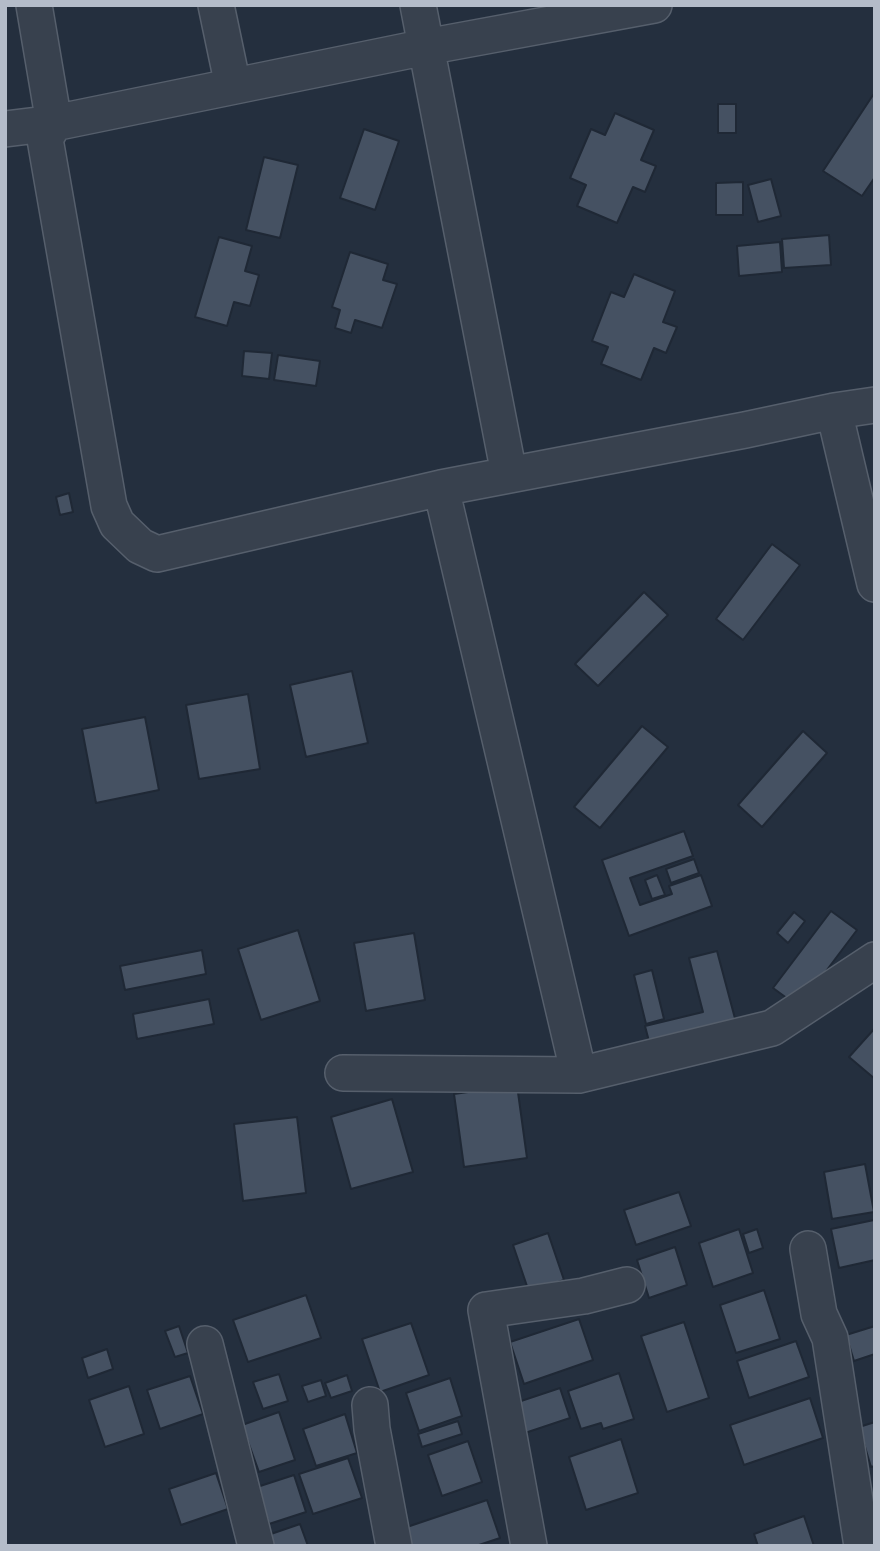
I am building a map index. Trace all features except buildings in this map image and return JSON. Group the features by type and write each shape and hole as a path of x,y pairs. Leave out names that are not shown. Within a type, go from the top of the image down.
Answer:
{"street":[{"path":"34,5 54,123 45,139 109,506 117,524 140,546 157,554 441,488 875,405"},
{"path":"216,5 233,86"},
{"path":"418,5 509,474"},
{"path":"5,129 54,123 426,47 654,5"},
{"path":"834,411 875,584"},
{"path":"441,488 579,1075"},
{"path":"343,1073 579,1075 772,1028 875,960"},
{"path":"808,1249 819,1314 830,1338 862,1546"},
{"path":"529,1546 486,1310 583,1296 627,1285"},
{"path":"205,1344 256,1546"},
{"path":"370,1405 394,1546"}]}
